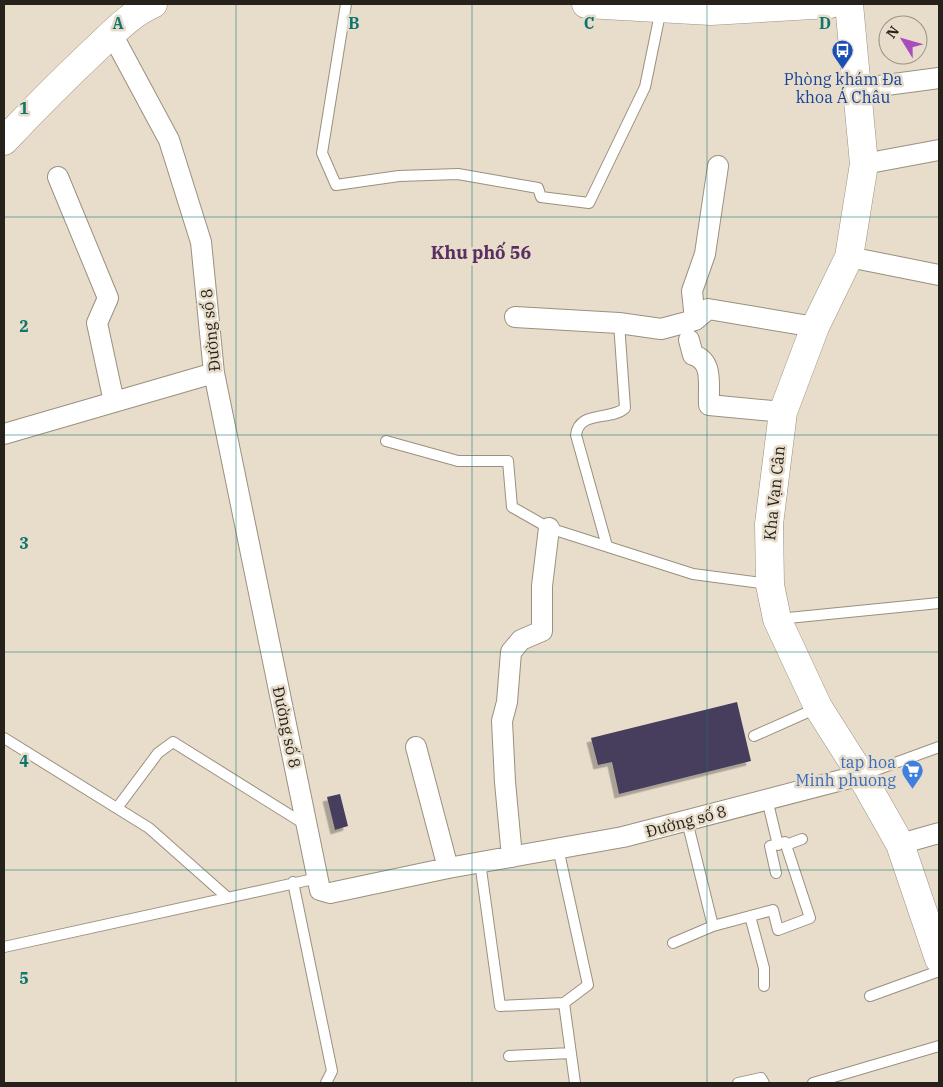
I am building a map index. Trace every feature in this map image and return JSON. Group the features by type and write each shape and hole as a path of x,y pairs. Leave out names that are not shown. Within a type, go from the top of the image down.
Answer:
{"main road":[{"path":"586,4 711,12 830,4"},
{"name":"Kha Vạn Cân","path":"849,4 864,164 849,257 815,326 783,412 768,524 770,584 777,619 818,707 861,775 900,844 939,959"},
{"path":"4,141 58,84 146,5"}],"street":[{"name":"Đường số 8","path":"112,34 169,140 201,242 214,373 320,890 330,893 448,868 623,837 861,775"},
{"path":"856,89 939,78"},
{"path":"864,164 939,150"},
{"path":"695,320 692,291 705,254 718,166"},
{"path":"58,176 108,298 98,324 114,402"},
{"path":"849,257 939,274"},
{"path":"515,317 619,323 661,329 695,320 708,309 815,326"},
{"path":"689,340 693,354 702,358 707,364 709,405 783,412"},
{"path":"4,434 214,373"},
{"path":"512,856 504,782 502,721 507,702 511,652 520,640 542,631 542,586 549,528"},
{"path":"416,747 448,868"},
{"path":"900,844 939,833"}],"lane":[{"path":"346,4 322,153 336,185 400,176 458,174 538,188 541,197 589,203 645,87 661,9"},
{"path":"607,546 576,436 577,427 581,422 597,416 619,412 625,408 619,323"},
{"path":"386,441 458,461 508,461 512,506 549,528 693,574 770,584"},
{"path":"777,619 939,603"},
{"path":"754,736 818,707"},
{"path":"4,738 149,828 228,898"},
{"path":"117,808 158,753 173,742 307,825"},
{"path":"861,775 939,747"},
{"path":"673,943 713,926 773,910 778,930 810,918 782,845 767,799"},
{"path":"687,820 713,926"},
{"path":"776,873 770,846 802,840"},
{"path":"480,862 500,1006 564,1003 588,985 558,848"},
{"path":"4,947 318,878"},
{"path":"293,882 332,1071 326,1083"},
{"path":"750,916 764,968 764,986"},
{"path":"870,996 939,971"},
{"path":"564,1003 574,1083"},
{"path":"813,1083 939,1046"},
{"path":"509,1056 571,1053"},
{"path":"738,1083 762,1078 764,1083"}],"building":[{"path":"737,702 751,761 619,794 612,762 598,765 591,738"},
{"path":"340,794 348,826 335,830 327,797"}],"place":[{"name":"Phòng khám Đa khoa Á Châu","path":"843,69"},
{"name":"tap hoa Minh phuong","path":"912,790"}],"district":[{"name":"Khu phố 56","path":"481,253"}]}
